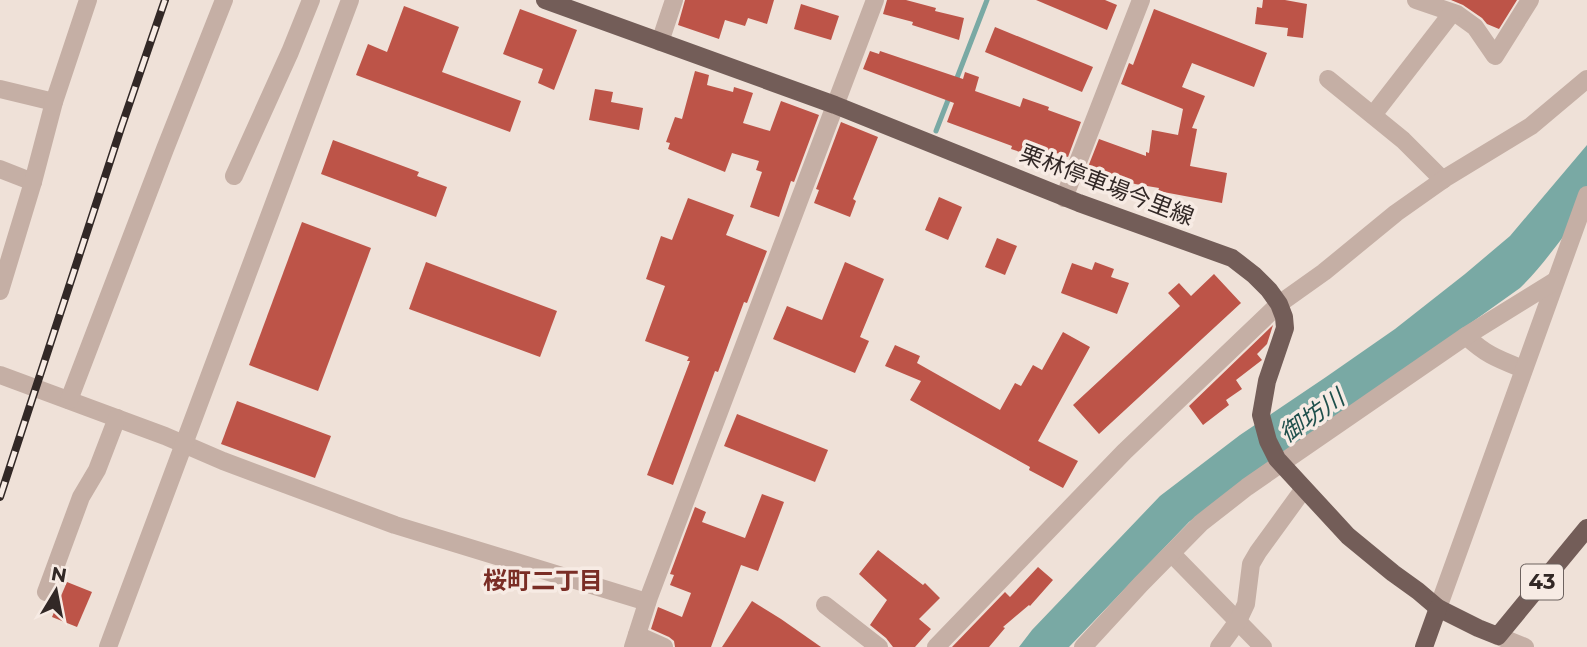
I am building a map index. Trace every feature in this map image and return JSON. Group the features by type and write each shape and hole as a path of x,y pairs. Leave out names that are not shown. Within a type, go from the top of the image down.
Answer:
{"main road":[{"name":"栗林停車場今里線","path":"545,0 835,105 1064,198 1233,258 1254,275 1279,304"},
{"path":"1279,304 1284,317 1284,328 1266,381 1261,415 1268,441 1279,461 1348,536 1438,608 1498,636"},
{"name":"43","path":"1498,636 1587,528"},
{"path":"1424,647 1438,608"}],"street":[{"path":"0,291 54,102 88,0"},
{"path":"69,400 224,0"},
{"path":"234,176 312,0"},
{"path":"107,647 350,0"},
{"path":"660,42 674,0"},
{"path":"664,647 635,641 647,602 876,0"},
{"path":"1064,198 1141,0"},
{"path":"1416,0 1457,14 1475,27 1495,56 1530,0"},
{"path":"1373,115 1452,13"},
{"path":"1328,79 1403,140 1443,180"},
{"path":"936,647 1124,452 1279,304 1324,272 1396,213 1443,180 1531,126 1587,79"},
{"path":"0,89 54,102"},
{"path":"0,169 33,182"},
{"path":"1438,608 1555,281 1581,219 1587,195"},
{"path":"1083,647 1201,523 1279,461 1466,336 1555,281"},
{"path":"1466,336 1493,357 1524,369"},
{"path":"0,375 395,525 647,602"},
{"path":"46,592 81,497 97,470 117,418"},
{"path":"1219,647 1238,621 1246,604 1251,564 1303,490"},
{"path":"1172,554 1263,647"},
{"path":"825,605 879,647"},
{"path":"1498,636 1525,647"}],"water":[{"name":"御坊川","path":"1587,145 1587,208 1520,288 1378,389 1261,467 1189,522 1069,647 1019,647 1032,630 1160,496 1240,435 1395,329 1465,274 1510,236"}],"building":[{"path":"685,0 774,0 767,24 748,18 745,26 725,20 719,39 678,25"},
{"path":"887,0 906,0 964,18 959,40 912,25 913,22 883,14"},
{"path":"1036,0 1105,0 1117,5 1107,30"},
{"path":"1263,0 1307,4 1303,38 1287,36 1288,28 1255,24 1257,7 1262,8"},
{"path":"1451,0 1517,0 1499,29"},
{"path":"801,4 839,16 831,40 794,29"},
{"path":"404,6 459,27 442,72 521,101 510,132 356,75 368,44 387,52"},
{"path":"520,9 577,30 554,90 538,83 543,69 503,54"},
{"path":"1154,9 1267,53 1254,87 1192,63 1182,87 1205,96 1192,128 1197,129 1190,166 1227,173 1222,203 1158,191 1159,188 1135,184 1088,167 1099,139 1146,156 1146,152 1149,153 1152,130 1178,135 1183,109 1121,84 1129,63 1133,65"},
{"path":"995,27 1093,67 1082,92 985,52"},
{"path":"870,51 879,54 880,51 963,79 965,72 979,77 975,91 1020,107 1023,98 1081,122 1068,157 1039,147 1035,156 1023,153 1011,149 1012,146 947,122 954,103 863,69"},
{"path":"695,71 709,75 707,85 733,92 734,87 753,93 743,123 770,131 781,101 819,115 779,217 750,207 762,172 756,170 759,161 732,153 725,172 668,149 670,143 666,142 675,117 682,119"},
{"path":"595,89 613,92 611,102 643,108 639,130 589,120"},
{"path":"841,122 878,137 853,199 856,201 850,217 814,203 819,190 816,189"},
{"path":"333,140 419,172 417,176 447,187 436,217 321,174"},
{"path":"939,197 962,207 948,240 925,230"},
{"path":"688,198 734,215 726,235 767,251 747,303 744,302 718,372 715,371 673,485 647,475 690,361 687,361 689,357 645,341 665,286 646,279 661,236 672,240"},
{"path":"302,222 371,248 318,391 249,365"},
{"path":"997,238 1017,246 1005,275 985,267"},
{"path":"426,262 557,311 540,357 409,309"},
{"path":"845,262 884,279 860,337 869,341 855,373 773,339 787,306 822,320"},
{"path":"1095,262 1114,269 1111,277 1129,283 1117,314 1061,293 1072,263 1092,270"},
{"path":"1214,274 1241,303 1099,434 1073,405 1180,306 1168,293 1179,283 1191,296"},
{"path":"1273,325 1267,344 1257,354 1262,360 1236,380 1242,389 1226,400 1229,405 1203,425 1189,406"},
{"path":"1063,332 1090,347 1038,441 1078,461 1063,488 910,400 921,381 885,366 895,345 920,356 917,363 1000,410 1015,383 1021,386 1033,365 1042,370"},
{"path":"237,401 331,436 315,478 221,444"},
{"path":"737,414 828,450 815,482 724,446"},
{"path":"762,494 784,502 758,571 741,565 711,647 675,647 674,641 669,637 651,629 658,607 682,617 691,593 670,585 674,575 670,574 695,507 706,512 702,522 745,538"},
{"path":"878,550 923,585 925,583 940,598 919,619 931,629 915,647 893,647 870,625 887,600 859,574"},
{"path":"1038,567 1053,580 1030,606 1003,627 1005,628 989,647 952,647 1005,592 1010,597"},
{"path":"67,582 92,592 77,627 52,617"},
{"path":"752,601 781,619 821,647 722,647"}],"waterway":[{"path":"955,83 987,0"},
{"path":"936,131 950,95"}],"railway":[{"path":"0,497 165,0"}],"district":[{"name":"桜町二丁目","path":"543,581"}]}
